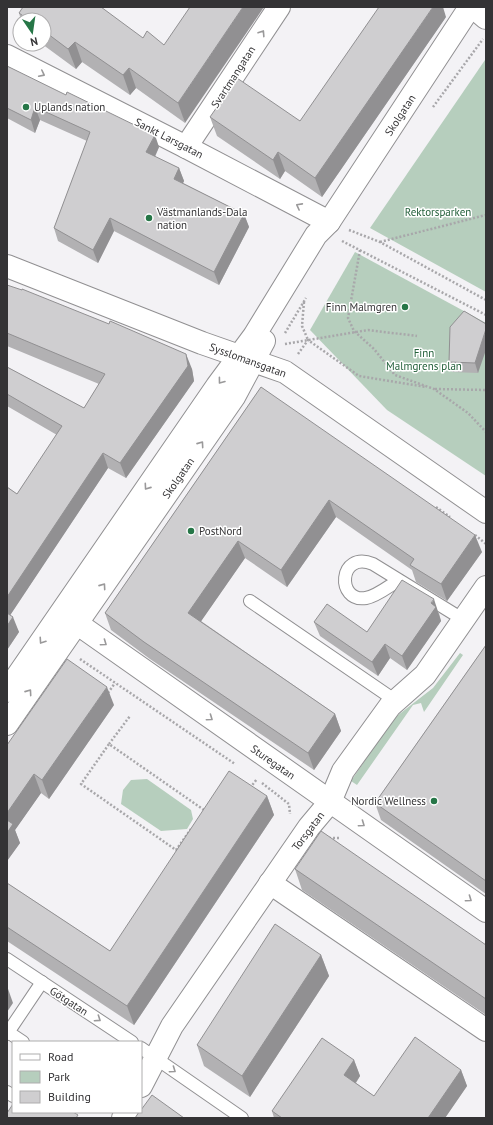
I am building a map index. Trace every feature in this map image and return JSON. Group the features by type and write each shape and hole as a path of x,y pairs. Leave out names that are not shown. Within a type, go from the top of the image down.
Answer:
{"street":[{"name":"Svartmangatan","path":"186,147 279,7"},
{"path":"471,7 486,18"},
{"name":"Skolgatan","path":"7,724 69,618 217,386 247,359 264,340 324,247 339,230 471,7"},
{"name":"Sankt Larsgatan","path":"7,56 269,190 339,230"},
{"name":"Sysslomansgatan","path":"7,266 202,343 285,372 486,512"},
{"name":"Torsgatan","path":"142,1081 148,1053 172,1026 309,827 330,802 343,771 390,706 425,675 486,587"},
{"name":"Skolgatan","path":"7,691 69,618"},
{"name":"Sturegatan","path":"69,618 486,911"},
{"path":"270,884 486,1030"}],"lane":[{"path":"399,580 464,620"},
{"path":"250,601 396,701"},
{"name":"Götgatan","path":"7,959 130,1041"},
{"path":"21,1041 7,1033 42,982"},
{"path":"148,1053 242,1118"}],"path":[{"path":"380,242 486,215"},
{"path":"339,230 380,242 486,300"},
{"path":"339,230 360,250 486,316"},
{"path":"360,250 348,318 354,331 374,349 395,375 434,389 468,413 486,432"},
{"path":"305,300 302,326 308,340 359,376 434,389 486,390"},
{"path":"278,345 354,331 368,330 417,336"},
{"path":"296,355 308,340"},
{"path":"78,657 238,766"},
{"path":"106,695 115,683"},
{"path":"130,716 81,784 176,850 192,827"},
{"path":"109,744 204,810 200,816"},
{"path":"249,790 257,779 289,804 291,817 325,838 339,837 344,840"}],"green space":[{"name":"Rektorsparken","path":"486,60 486,292 370,228"},
{"name":"Finn Malmgrens plan","path":"355,252 486,323 486,476 387,410 310,330"},
{"path":"460,653 463,655 424,712 421,703 413,705 357,785 351,781 393,719 433,688"},
{"path":"147,779 191,810 193,819 187,829 161,831 121,804 123,790 131,780"}],"building":[{"path":"23,7 101,7 143,38 147,31 164,45 190,7 243,7 178,103 129,68 123,75 75,42 68,49 52,37 52,12 20,12"},
{"path":"379,7 433,7 315,178 278,152 273,160 210,117 237,78 300,121"},
{"path":"7,66 66,95 67,92 155,135 146,152 179,168 174,179 244,214 214,272 110,218 93,250 54,228 90,132 35,107 31,120 7,108"},
{"path":"7,285 22,289 109,324 110,321 186,354 188,366 120,463 103,453 7,597 7,487 17,494 62,426 7,394 7,367 84,408 105,374 7,333"},
{"path":"464,311 486,324 486,329 475,363 449,362 450,327"},
{"path":"261,387 475,535 441,584 410,565 414,559 329,500 281,570 238,541 188,613 335,714 308,753 144,642 105,613"},
{"path":"402,580 434,599 431,603 436,607 402,656 385,644 372,662 314,622 327,604 367,632"},
{"path":"7,613 13,617 7,626"},
{"path":"486,645 486,881 375,803"},
{"path":"67,659 107,687 42,780 34,774 7,813 7,745"},
{"path":"229,771 267,796 127,1006 7,927 7,883 110,951"},
{"path":"7,820 13,824 7,833"},
{"path":"321,831 486,945 486,999 295,869"},
{"path":"275,924 321,955 242,1076 197,1045"},
{"path":"415,1037 461,1070 428,1118 282,1118 272,1111 322,1038 354,1060 344,1075 374,1096"},
{"path":"152,1095 184,1118 135,1118 138,1113 142,1113 142,1109"},
{"path":"12,1106 12,1113 75,1113 78,1115 76,1118 7,1118 7,1113"}],"place":[{"name":"Uplands nation","path":"26,107"},
{"name":"Västmanlands-Dala nation","path":"149,218"},
{"name":"Finn Malmgren","path":"405,307"},
{"name":"PostNord","path":"191,531"},
{"name":"Nordic Wellness","path":"434,801"}]}
